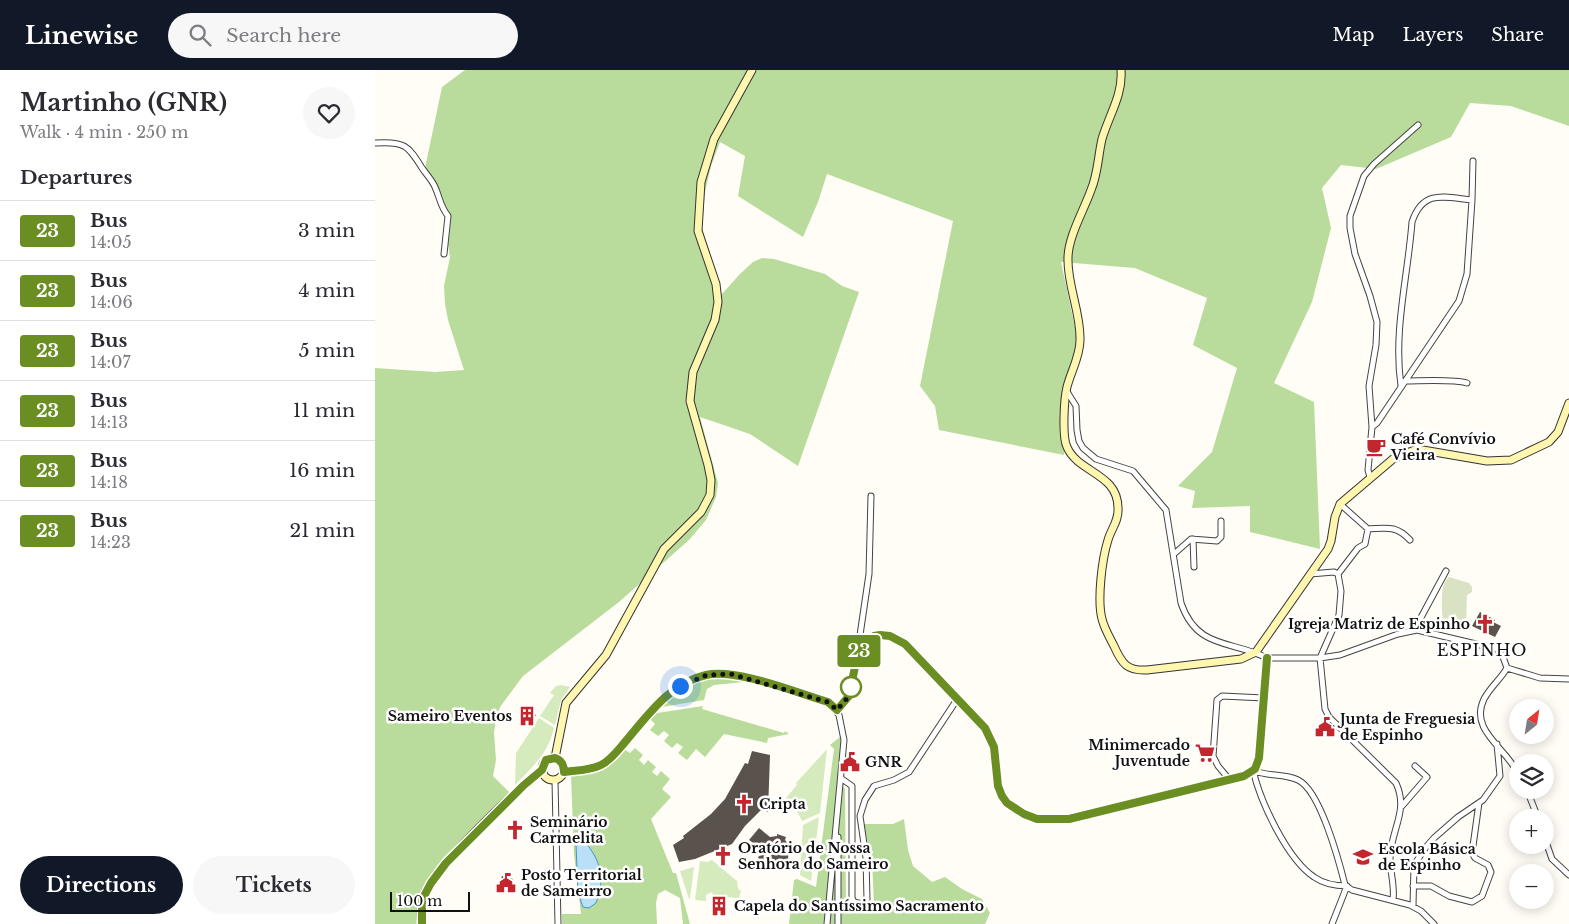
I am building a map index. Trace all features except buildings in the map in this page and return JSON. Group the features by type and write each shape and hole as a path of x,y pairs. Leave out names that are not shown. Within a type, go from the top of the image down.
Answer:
{"main road":[{"path":"555,758 567,703 606,655 664,549 701,512 710,495 711,480 708,465 690,401 693,372 715,320 718,302 716,284 698,230 701,182 714,140 752,70"},
{"path":"1121,70 1117,101 1103,137 1093,188 1075,231 1067,257 1080,338 1079,353 1066,390 1067,446 1072,456 1101,475 1113,490 1118,503 1118,518 1108,540 1105,554 1100,608 1102,620 1119,657 1127,667 1135,671 1241,659 1255,652 1331,541 1335,517 1340,504 1370,477 1393,459 1417,449 1487,461 1511,460 1520,457 1549,442 1558,432 1569,403"},
{"path":"422,924 422,900 431,883 446,863 524,785 542,770 546,760 555,758 562,763 564,772 555,780 546,778 542,770"}],"street":[{"path":"1370,477 1368,470 1372,427 1369,386 1376,345 1377,322 1355,254 1350,234 1350,216 1364,176 1374,164 1418,125"},
{"path":"375,142 397,143 412,151 435,187 440,205 448,216 444,254"},
{"path":"1372,427 1459,301 1467,274 1473,200 1473,161"},
{"path":"1401,386 1399,370 1401,314 1412,222 1416,209 1423,201 1437,196 1473,200"},
{"path":"1405,380 1451,382 1459,380 1467,383"},
{"path":"1066,390 1076,406 1079,441 1089,455 1104,463 1133,471 1161,502 1169,518 1181,603 1187,618 1207,638 1255,652 1267,658 1319,658 1340,655 1398,634 1417,630 1497,648 1507,668"},
{"path":"863,644 860,641 860,635 869,574 871,496"},
{"path":"1340,504 1368,529 1393,528 1403,532 1410,540"},
{"path":"1174,554 1193,539 1217,541 1221,537 1221,521"},
{"path":"1337,574 1358,548 1365,544 1368,529"},
{"path":"1193,539 1194,568"},
{"path":"1310,574 1334,572 1337,574"},
{"path":"1417,630 1418,623 1446,572"},
{"path":"1337,574 1341,591 1339,615 1319,658 1325,709 1329,716 1396,783 1402,795 1402,806 1390,857 1395,892 1393,900"},
{"path":"837,710 849,696 857,657 863,644 874,636 880,635 897,638 958,698 985,728 992,739 998,786 1007,803 1024,814 1037,819 1069,819 1244,776 1253,770 1259,758 1267,658"},
{"path":"1507,668 1540,678 1569,679"},
{"path":"1507,668 1499,681 1489,689 1483,701 1481,715 1483,729 1509,761"},
{"path":"564,772 592,769 605,763 656,705 680,686 707,675 731,674 828,702 837,710 845,740 827,924"},
{"path":"1229,779 1218,766 1213,756 1217,700 1222,696 1264,698"},
{"path":"842,779 852,786 852,898 854,902 862,904 867,900 866,858 860,816 865,800 874,786 894,780 909,772 958,698"},
{"path":"1413,906 1414,865 1426,847 1458,816 1483,800 1499,776 1497,744"},
{"path":"1402,806 1427,778 1415,766"},
{"path":"1253,770 1268,813 1300,863 1313,877 1327,884 1347,886"},
{"path":"1253,770 1259,773 1299,780 1306,786 1313,795 1321,812 1347,886 1352,890 1413,906 1435,924"},
{"path":"555,780 558,924"},
{"path":"1413,886 1431,886 1449,896 1472,902 1482,896 1491,872 1488,865 1475,858 1472,852 1479,803"},
{"path":"836,824 838,835 838,924"},
{"path":"1550,854 1552,859 1569,873"},
{"path":"1332,924 1347,886"}],"green space":[{"path":"465,70 1569,70 1569,126 1511,106 1470,103 1451,137 1376,169 1341,165 1322,188 1331,228 1312,302 1274,383 1314,402 1320,549 1250,532 1250,506 1192,508 1195,491 1178,486 1212,452 1237,368 1193,345 1207,298 1135,268 1061,262 1077,337 1075,354 1063,388 1064,455 939,430 935,406 920,386 953,221 827,174 818,202 803,237 738,196 745,156 720,142 711,166 705,192 702,227 722,294 753,262 762,258 774,259 825,274 842,286 859,292 798,466 750,434 700,417 718,483 716,497 706,520 689,540 619,602 523,676 500,707 494,733 496,760 493,776 509,792 439,865 420,898 417,924 375,924 375,368 435,372 464,370 448,320 445,304 444,286 450,257 448,244 451,219 425,168 442,87"},
{"path":"1449,577 1469,583 1472,587 1472,592 1467,595 1466,626 1443,626 1442,593 1443,586"},
{"path":"730,677 745,680 744,682 714,685 707,689 704,700 656,708 674,694 690,685 707,679"},
{"path":"556,686 570,687 561,700 555,725 540,716 554,695 550,693"},
{"path":"703,706 702,709 784,733 785,731 789,734 768,738 767,743 724,734 705,757 696,749 687,760 678,753 683,747 677,743 672,748 664,741 669,735 664,731 658,736 650,730 655,724 651,720 645,726 643,724 651,714"},
{"path":"539,718 554,728 551,737 539,759 515,785 516,753"},
{"path":"840,737 842,744 839,779 845,789 846,905 862,910 874,905 872,858 863,824 893,824 904,819 908,850 913,866 932,882 945,877 962,889 982,899 990,913 985,924 789,924 794,880 797,879 816,887 834,749 830,745"},
{"path":"635,748 643,755 639,760 644,765 648,760 656,767 652,772 657,776 661,771 670,779 662,789 671,797 651,819 673,873 676,873 690,924 683,924 680,898 665,890 658,894 656,903 657,924 562,924 562,914 581,914 574,854 571,775 598,771 624,749 630,753"},
{"path":"827,749 820,813 802,821 796,809 786,798 797,785 796,783"},
{"path":"819,817 811,881 800,875 803,825"},
{"path":"712,860 737,881 738,889 741,891 738,901 736,898 713,895 712,892 706,895 706,901 695,900 700,861 707,862"},
{"path":"694,867 690,898 689,899 680,871"}],"water":[{"path":"579,840 585,843 596,859 601,877 596,903 589,908 583,907 578,893 576,844"}],"bus line":[{"name":"23","path":"422,924 422,900 431,883 446,863 524,785 542,770 546,760 555,758 560,760 564,772 592,769 605,763 656,705 671,692 691,680 707,675 731,674 828,702 837,710 849,696 857,657 863,644 874,636 880,635 897,638 905,644 985,728 992,739 994,747 998,786 1007,803 1024,814 1037,819 1069,819 1244,776 1255,769 1259,758 1267,658"}],"place":[{"name":"Café Convívio Vieira","path":"1376,447"},
{"name":"Igreja Matriz de Espinho","path":"1485,624"},
{"name":"Sameiro Eventos","path":"527,716"},
{"name":"Junta de Freguesia de Espinho","path":"1325,727"},
{"name":"Minimercado Juventude","path":"1205,753"},
{"name":"GNR","path":"850,762"},
{"name":"Cripta","path":"744,804"},
{"name":"Seminário Carmelita","path":"515,830"},
{"name":"Oratório de Nossa Senhora do Sameiro","path":"723,856"},
{"name":"Escola Básica de Espinho","path":"1363,857"},
{"name":"Posto Territorial de Sameirro","path":"506,883"},
{"name":"Capela do Santíssimo Sacramento","path":"719,906"}],"district":[{"name":"ESPINHO","path":"1482,650"}],"route":[{"path":"680,686 707,675 731,674 828,702 837,710 849,696 851,683 851,687"}]}
